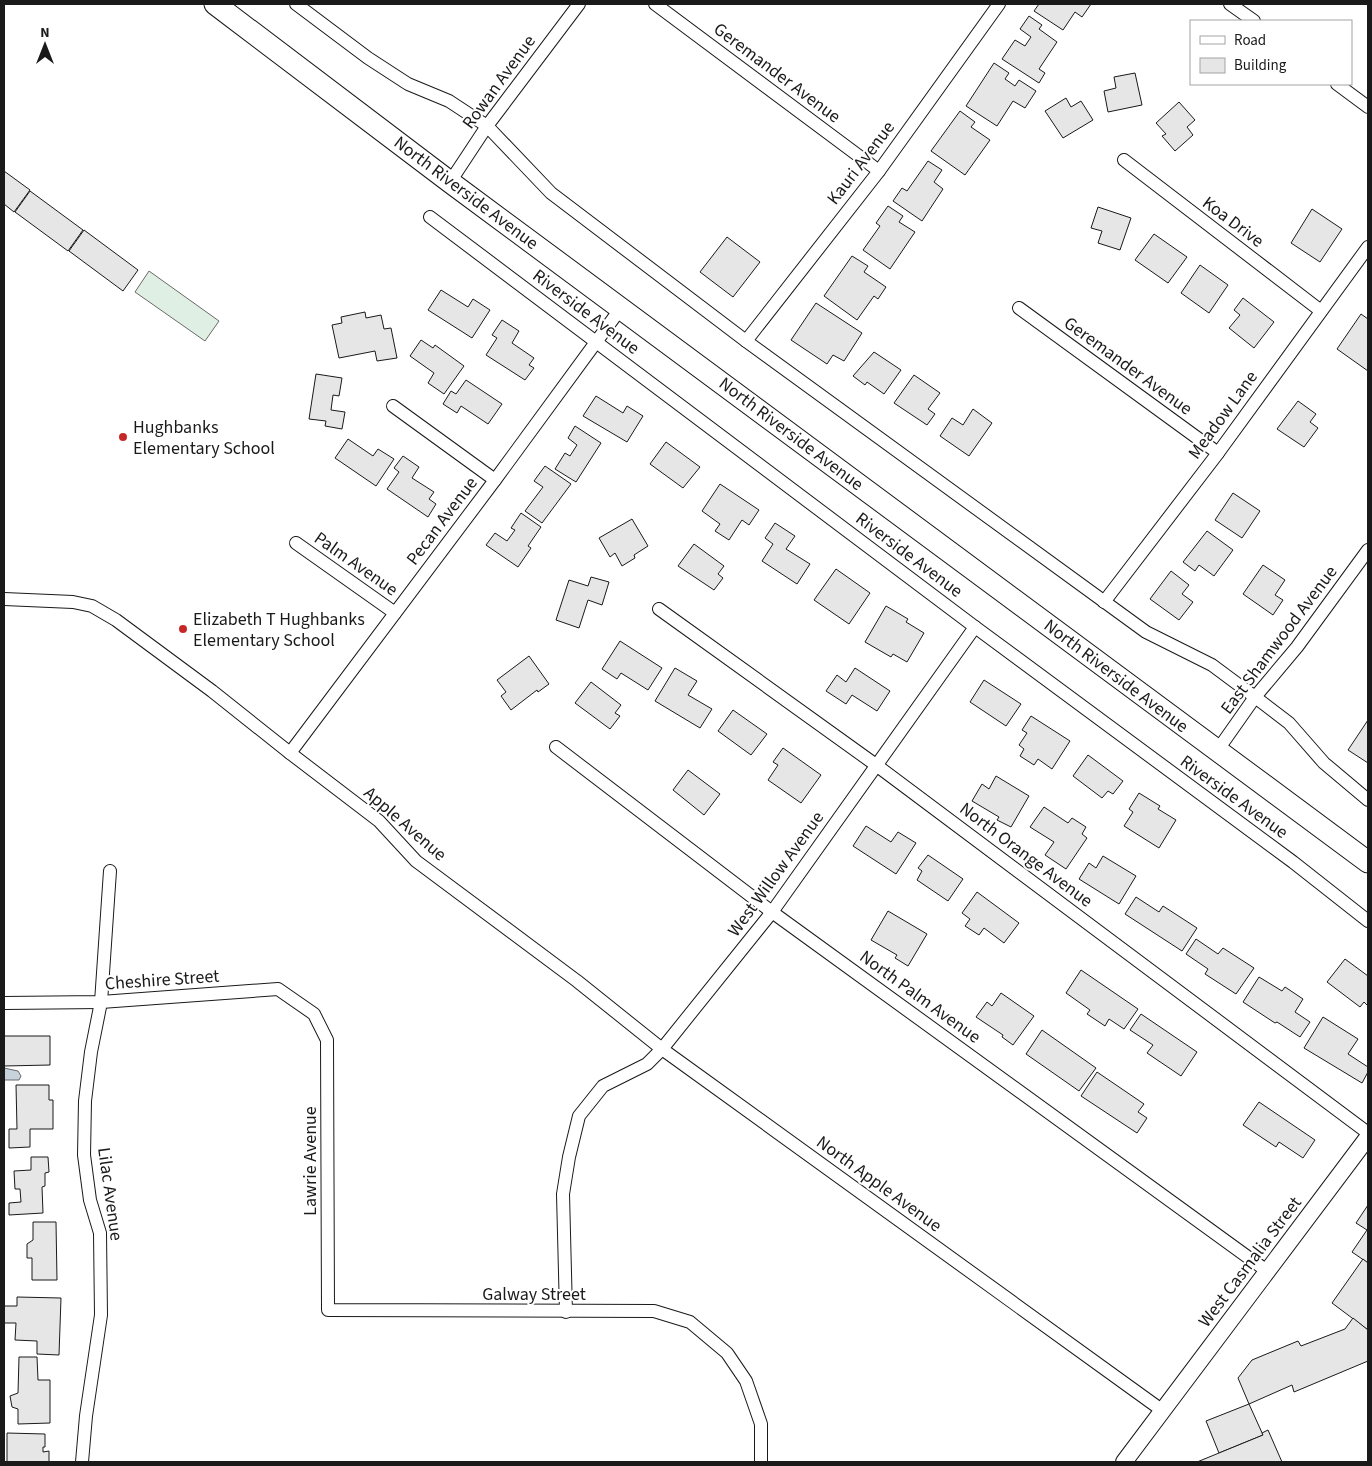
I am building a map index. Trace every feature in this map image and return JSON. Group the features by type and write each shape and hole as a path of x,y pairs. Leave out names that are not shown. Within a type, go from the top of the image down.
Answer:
{"main road":[{"name":"North Riverside Avenue","path":"215,4 450,182 1368,862"}],"street":[{"path":"296,4 368,58 408,84 449,101 487,126 551,193 746,341 1146,632 1212,665 1255,696 1289,723 1324,763 1368,800"},
{"name":"Rowan Avenue","path":"450,182 487,126 579,4"},
{"name":"Geremander Avenue","path":"655,4 878,171"},
{"name":"Kauri Avenue","path":"746,341 878,171 999,4"},
{"path":"1230,4 1253,20"},
{"path":"1338,85 1368,107"},
{"name":"Koa Drive","path":"1124,160 1321,311"},
{"name":"Riverside Avenue","path":"430,217 975,627 1293,862 1368,921"},
{"name":"Meadow Lane","path":"1104,602 1218,453 1368,247"},
{"name":"Pecan Avenue","path":"290,753 495,480 621,308"},
{"name":"Geremander Avenue","path":"1018,308 1218,453"},
{"path":"393,406 495,480"},
{"name":"Palm Avenue","path":"296,543 395,613"},
{"name":"East Shamwood Avenue","path":"1218,751 1255,696 1297,647 1368,550"},
{"name":"Apple Avenue","path":"4,599 73,602 92,606 116,620 212,691 379,821 416,860 577,981"},
{"name":"North Orange Avenue","path":"659,608 876,765 1368,1135"},
{"name":"West Willow Avenue","path":"566,1312 563,1194 569,1156 579,1116 603,1086 647,1064 662,1049 772,912 975,627"},
{"name":"North Palm Avenue","path":"556,746 772,912 1268,1271"},
{"name":"Lilac Avenue","path":"82,1462 86,1416 101,1314 100,1233 90,1200 84,1155 85,1102 91,1052 101,1002 110,871"},
{"name":"North Apple Avenue","path":"577,981 662,1049 1163,1411"},
{"name":"Cheshire Street","path":"4,1004 101,1002 278,989 314,1014"},
{"name":"Lawrie Avenue","path":"314,1014 327,1040 328,1310"},
{"name":"West Casmalia Street","path":"1124,1462 1368,1135"},
{"name":"Galway Street","path":"328,1310 654,1311 690,1322 727,1353 746,1381 761,1424 761,1462"}],"green space":[{"path":"149,271 219,321 205,341 135,292"}],"shaded area":[{"path":"4,1068 18,1071 21,1076 19,1080 4,1080"}],"building":[{"path":"1039,4 1091,4 1082,17 1075,12 1063,30 1034,11"},
{"path":"1029,16 1042,25 1039,29 1057,42 1039,69 1045,73 1039,83 1002,59 1015,40 1025,46 1031,37 1020,29"},
{"path":"994,63 1009,73 1005,79 1015,86 1019,80 1036,91 1025,108 1013,101 997,126 966,106"},
{"path":"1135,73 1142,105 1108,112 1104,91 1116,88 1114,77"},
{"path":"1066,98 1071,107 1081,101 1093,120 1063,138 1045,111"},
{"path":"1179,102 1195,120 1187,127 1193,135 1175,151 1162,136 1166,134 1156,123"},
{"path":"960,111 975,122 971,127 990,140 965,175 931,151"},
{"path":"928,161 942,170 934,182 943,189 922,221 893,201 902,188 907,191"},
{"path":"4,171 30,190 14,212 4,204"},
{"path":"30,191 83,230 68,251 15,212"},
{"path":"888,206 903,216 899,222 915,232 890,269 863,250 880,226 876,223"},
{"path":"1098,207 1131,218 1120,250 1098,243 1102,231 1091,228"},
{"path":"1312,209 1342,229 1320,262 1291,243"},
{"path":"84,230 138,270 123,291 69,251"},
{"path":"1154,234 1187,257 1168,283 1135,260"},
{"path":"727,237 760,262 733,297 700,272"},
{"path":"852,256 868,266 864,272 886,287 878,299 874,296 857,320 824,296"},
{"path":"1200,265 1228,285 1209,313 1181,293"},
{"path":"441,290 468,307 473,299 490,310 472,338 428,310"},
{"path":"1243,298 1274,322 1254,348 1229,328 1240,315 1234,310"},
{"path":"816,303 862,333 844,361 833,355 827,364 791,340"},
{"path":"365,312 366,318 381,315 384,329 391,328 397,358 377,361 375,351 339,358 332,325 342,323 341,317"},
{"path":"1361,314 1368,319 1368,371 1337,349"},
{"path":"502,320 519,331 512,343 534,358 529,365 534,368 525,380 486,355 497,338 492,335"},
{"path":"421,340 433,348 435,345 464,366 444,394 428,383 434,373 410,356"},
{"path":"874,352 901,370 884,394 867,382 865,385 853,376"},
{"path":"316,374 342,378 339,396 333,395 331,410 345,412 342,429 325,426 326,421 309,419"},
{"path":"914,375 940,393 928,409 935,414 927,425 894,403"},
{"path":"466,380 502,404 488,424 461,406 457,413 443,404 451,391 456,394"},
{"path":"596,396 623,413 627,406 643,416 627,442 583,416"},
{"path":"1298,401 1316,414 1310,422 1318,428 1304,447 1277,429"},
{"path":"973,409 992,423 969,456 940,436 952,418 963,425"},
{"path":"575,426 601,443 576,482 555,469 565,453 570,456 577,445 568,438"},
{"path":"348,439 373,456 378,449 394,459 376,486 335,458"},
{"path":"666,442 700,467 683,488 650,464"},
{"path":"403,456 419,467 412,478 434,492 429,499 436,504 428,517 387,489 399,472 394,468"},
{"path":"545,466 571,484 542,523 525,511 543,487 534,481"},
{"path":"720,484 759,510 749,525 742,520 729,540 715,531 720,524 702,511"},
{"path":"1233,493 1260,511 1242,538 1215,520"},
{"path":"521,513 541,527 528,546 531,548 518,567 486,545 495,533 507,541 515,530 511,528"},
{"path":"632,519 648,546 634,555 635,558 622,566 615,553 610,557 599,538"},
{"path":"775,523 795,536 786,549 810,564 797,584 762,561 773,544 765,538"},
{"path":"1207,531 1233,550 1214,576 1199,565 1195,571 1183,562"},
{"path":"694,544 724,566 718,574 723,578 714,590 678,566"},
{"path":"1263,565 1285,580 1275,595 1283,600 1273,615 1243,594"},
{"path":"836,569 870,593 849,624 814,600"},
{"path":"1171,571 1189,585 1182,594 1193,602 1179,620 1150,599"},
{"path":"591,577 609,582 602,605 588,600 579,628 556,620 569,580 588,586"},
{"path":"886,606 908,619 906,622 924,633 907,662 893,654 891,657 865,642"},
{"path":"620,641 662,668 648,690 621,673 617,679 602,669"},
{"path":"529,656 549,684 538,692 537,690 511,710 501,696 506,692 497,680"},
{"path":"675,668 697,681 688,695 712,709 700,728 655,701"},
{"path":"855,668 890,691 877,711 852,695 846,704 826,691 837,675 846,682"},
{"path":"984,680 1021,704 1006,726 970,702"},
{"path":"591,682 621,705 615,713 620,716 610,729 575,703"},
{"path":"733,710 767,734 751,755 718,731"},
{"path":"1031,716 1070,741 1052,769 1038,759 1034,765 1020,756 1024,749 1019,745 1027,733 1022,730"},
{"path":"1368,720 1368,763 1348,750"},
{"path":"783,748 821,775 801,803 768,780 778,765 773,762"},
{"path":"1088,755 1123,781 1113,794 1108,791 1102,798 1073,776"},
{"path":"688,770 720,794 704,815 673,790"},
{"path":"996,776 1029,796 1011,827 997,820 999,817 972,801 982,784 989,789"},
{"path":"1139,793 1160,806 1158,809 1176,820 1159,848 1124,826 1133,812 1129,809"},
{"path":"1044,807 1068,823 1072,818 1086,827 1082,834 1087,838 1066,869 1045,855 1054,842 1030,827"},
{"path":"866,826 891,842 898,832 916,843 896,874 853,846"},
{"path":"928,855 963,879 948,901 917,880 922,871 918,868"},
{"path":"1103,856 1136,876 1119,904 1079,879 1089,863 1096,868"},
{"path":"977,892 1019,923 1004,943 984,928 979,935 965,926 970,919 962,913"},
{"path":"1136,897 1159,912 1163,906 1197,928 1182,951 1125,914"},
{"path":"888,911 927,934 908,966 895,958 897,955 871,940"},
{"path":"1196,939 1218,954 1223,948 1254,968 1236,994 1205,974 1208,969 1186,954"},
{"path":"1345,959 1368,976 1368,1006 1364,1002 1360,1007 1327,982"},
{"path":"1081,970 1138,1009 1124,1029 1109,1019 1105,1026 1087,1014 1090,1010 1066,993"},
{"path":"1259,977 1282,991 1285,987 1303,999 1295,1012 1310,1022 1300,1037 1243,1002"},
{"path":"1001,993 1034,1016 1013,1045 1002,1037 1003,1035 976,1017 987,1002 992,1006"},
{"path":"1141,1014 1197,1052 1181,1076 1147,1053 1153,1045 1130,1030"},
{"path":"1323,1017 1358,1039 1348,1054 1368,1067 1368,1072 1362,1083 1304,1048"},
{"path":"1042,1030 1096,1068 1079,1091 1026,1054"},
{"path":"4,1036 50,1036 50,1065 4,1066"},
{"path":"1097,1072 1144,1104 1138,1112 1147,1118 1137,1133 1081,1096"},
{"path":"16,1085 49,1085 49,1100 53,1100 53,1129 30,1129 30,1147 9,1148 9,1129 17,1129"},
{"path":"1259,1102 1315,1140 1303,1158 1279,1142 1276,1147 1243,1125"},
{"path":"31,1157 48,1157 49,1172 45,1173 45,1186 42,1187 43,1213 9,1215 9,1203 21,1202 20,1189 15,1189 14,1171 31,1170"},
{"path":"1368,1205 1368,1263 1352,1252 1367,1230 1356,1223"},
{"path":"33,1222 56,1222 57,1280 32,1280 32,1258 27,1258 27,1244 33,1240"},
{"path":"1363,1259 1368,1263 1368,1330 1332,1303"},
{"path":"17,1297 61,1298 59,1355 37,1354 37,1341 15,1340 16,1323 4,1323 4,1306 17,1306"},
{"path":"1353,1318 1368,1330 1368,1361 1294,1392 1292,1385 1249,1404 1238,1378 1252,1360 1298,1341 1301,1346 1345,1329"},
{"path":"19,1357 37,1357 38,1380 50,1380 50,1423 18,1424 18,1409 12,1407 10,1396 18,1393"},
{"path":"1249,1404 1263,1435 1219,1453 1206,1421"},
{"path":"1268,1430 1282,1462 1197,1462 1263,1435 1262,1433"},
{"path":"7,1433 45,1434 43,1452 49,1451 49,1462 7,1462"}],"place":[{"name":"Hughbanks Elementary School","path":"123,437"},
{"name":"Elizabeth T Hughbanks Elementary School","path":"183,629"}]}
